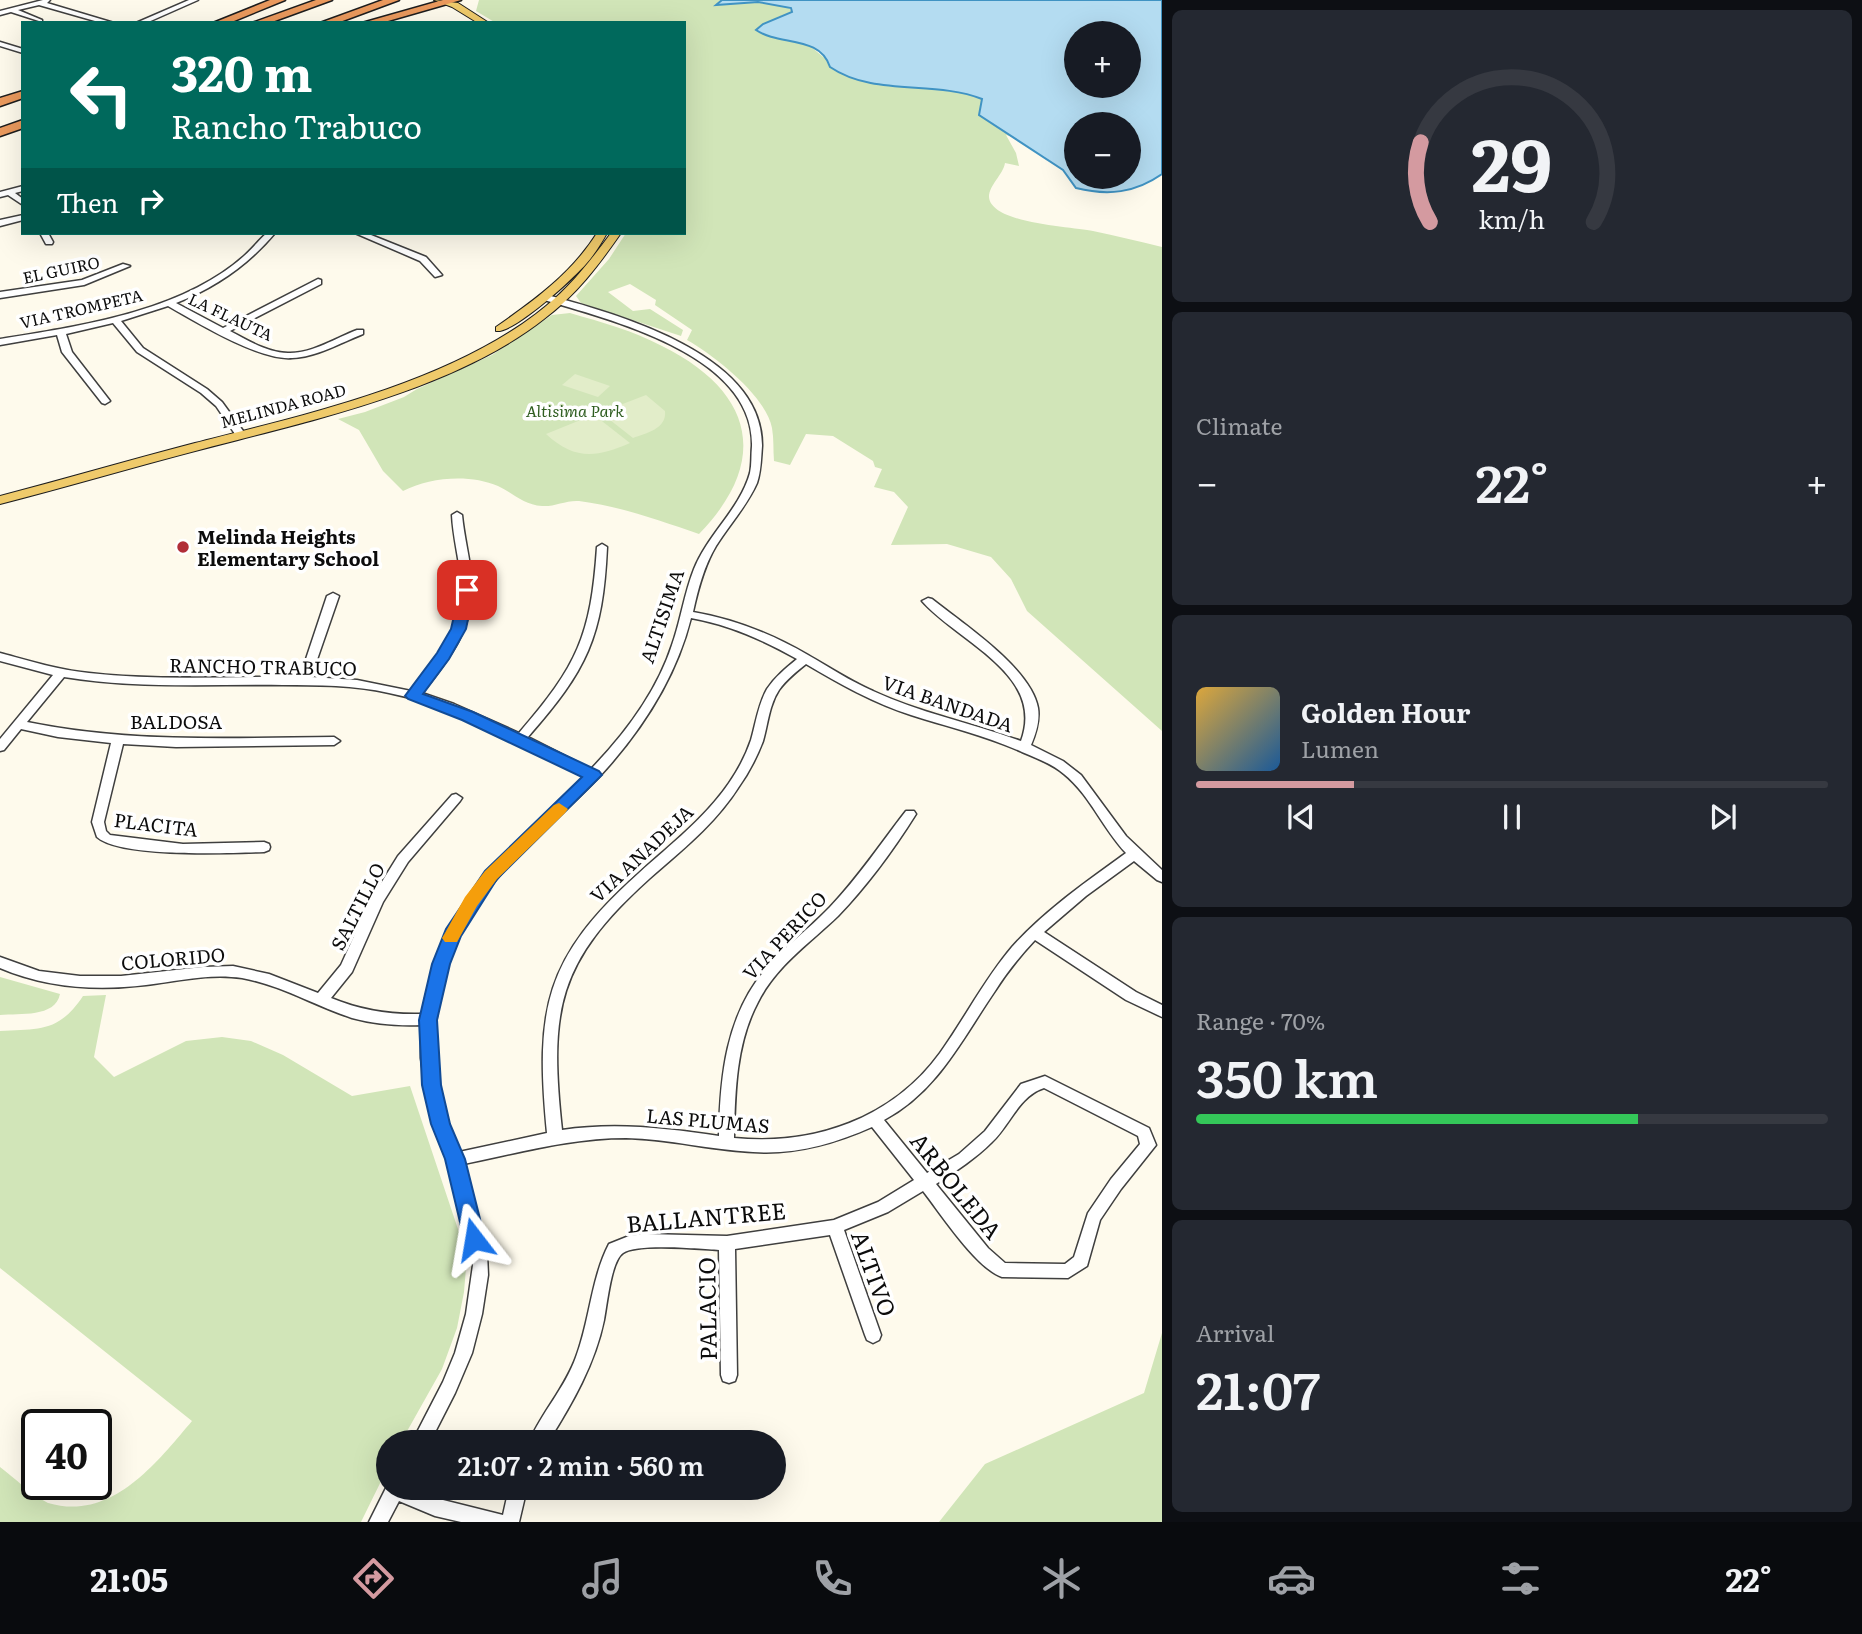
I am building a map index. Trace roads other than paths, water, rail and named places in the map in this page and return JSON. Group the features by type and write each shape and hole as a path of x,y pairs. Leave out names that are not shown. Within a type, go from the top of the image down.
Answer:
{"highway":[{"path":"223,21 280,0"},
{"path":"263,21 327,0"},
{"path":"331,21 394,0"},
{"path":"374,21 456,0"},
{"path":"0,104 21,97"},
{"path":"0,132 21,125"},
{"path":"0,140 21,135"}],"main road":[{"path":"441,2 443,8 465,21"},
{"path":"441,2 455,5 482,21"},
{"name":"MELINDA ROAD","path":"0,499 238,431 329,403 427,368 501,329 544,297 573,270 599,235"},
{"name":"MELINDA ROAD","path":"0,490 238,431 330,412 436,374 498,342 558,301 592,267 614,235"}],"street":[{"path":"0,13 49,0"},
{"path":"144,21 195,0"},
{"path":"39,3 105,21"},
{"path":"12,11 37,21"},
{"path":"89,21 96,18"},
{"path":"0,44 21,50"},
{"path":"5,193 21,202"},
{"path":"0,223 21,218"},
{"name":"VIA TROMPETA","path":"0,342 115,320 170,303 243,261 269,235"},
{"path":"364,235 423,259 438,275"},
{"name":"EL GUIRO","path":"0,295 84,282 126,266"},
{"path":"224,331 318,282"},
{"path":"544,297 558,301"},
{"name":"ALTISIMA","path":"427,1430 468,1346 481,1266 455,1159 440,1124 431,1085 428,1020 441,964 453,934 471,902 491,875 594,775 633,728 656,691 675,654 704,558 748,490 759,449 752,417 730,382 690,350 643,328 558,301"},
{"name":"LA FLAUTA","path":"170,303 224,331 283,356 302,354 360,332"},
{"path":"115,320 140,351 211,397 238,431"},
{"path":"61,332 67,352 105,401"},
{"path":"413,696 443,656 458,629 465,608 467,590 458,540 457,515"},
{"path":"520,740 551,704 583,657 594,627 601,589 602,547"},
{"path":"304,681 333,596"},
{"path":"928,601 1011,671 1023,686 1033,715 1031,733 1024,748"},
{"name":"VIA BANDADA","path":"686,614 727,622 780,643 858,690 894,705 1024,748 1060,765 1081,783 1133,854 1162,877"},
{"name":"RANCHO TRABUCO","path":"0,657 60,674 136,681 304,681 360,684 413,696 468,716 594,775"},
{"name":"VIA ANADEJA","path":"555,1137 548,1035 554,999 571,958 582,938 610,905 683,843 733,785 759,735 770,693 806,658"},
{"path":"0,747 60,674"},
{"name":"BALDOSA","path":"19,725 73,737 118,740 334,741"},
{"name":"PLACITA","path":"118,740 98,822 98,829 104,838 183,849 264,848"},
{"name":"SALTILLO","path":"321,1000 347,968 377,901 403,859 456,798"},
{"name":"VIA PERICO","path":"726,1142 727,1086 735,1043 753,997 771,973 835,909 910,814"},
{"name":"LAS PLUMAS","path":"455,1159 555,1137 611,1132 653,1133 754,1146 788,1145 833,1136 875,1120 930,1079 1003,967 1033,932 1133,854"},
{"path":"1033,932 1131,996 1162,1011"},
{"name":"COLORIDO","path":"0,962 30,974 91,984 132,982 211,971 240,972 269,979 346,1011 379,1017 428,1020"},
{"name":"BALLANTREE","path":"546,1430 583,1362 595,1324 607,1264 615,1249 629,1243 646,1241 727,1243 835,1227 883,1208 964,1159 990,1135 1026,1088 1045,1082 1144,1132 1148,1145"},
{"name":"ARBOLEDA","path":"875,1120 982,1253 1002,1270 1068,1271 1081,1261 1093,1218 1148,1145"},
{"name":"ALTIVO","path":"835,1227 873,1335"},
{"name":"PALACIO","path":"727,1243 729,1375"},
{"path":"378,1522 389,1500"},
{"path":"419,1500 435,1507 498,1522"},
{"path":"510,1522 515,1500"}],"water":[{"path":"722,0 1162,0 1162,174 1141,185 1141,112 1064,112 1064,171 979,115 982,99 944,90 866,82 830,67 825,57 808,45 765,35 756,30 763,24 792,12 791,8 758,2 716,5"},
{"path":"1082,189 1131,189 1121,191 1099,192"}],"place":[{"name":"Melinda Heights Elementary School","path":"183,547"}],"park label":[{"name":"Altisima Park","path":"575,410"}]}
